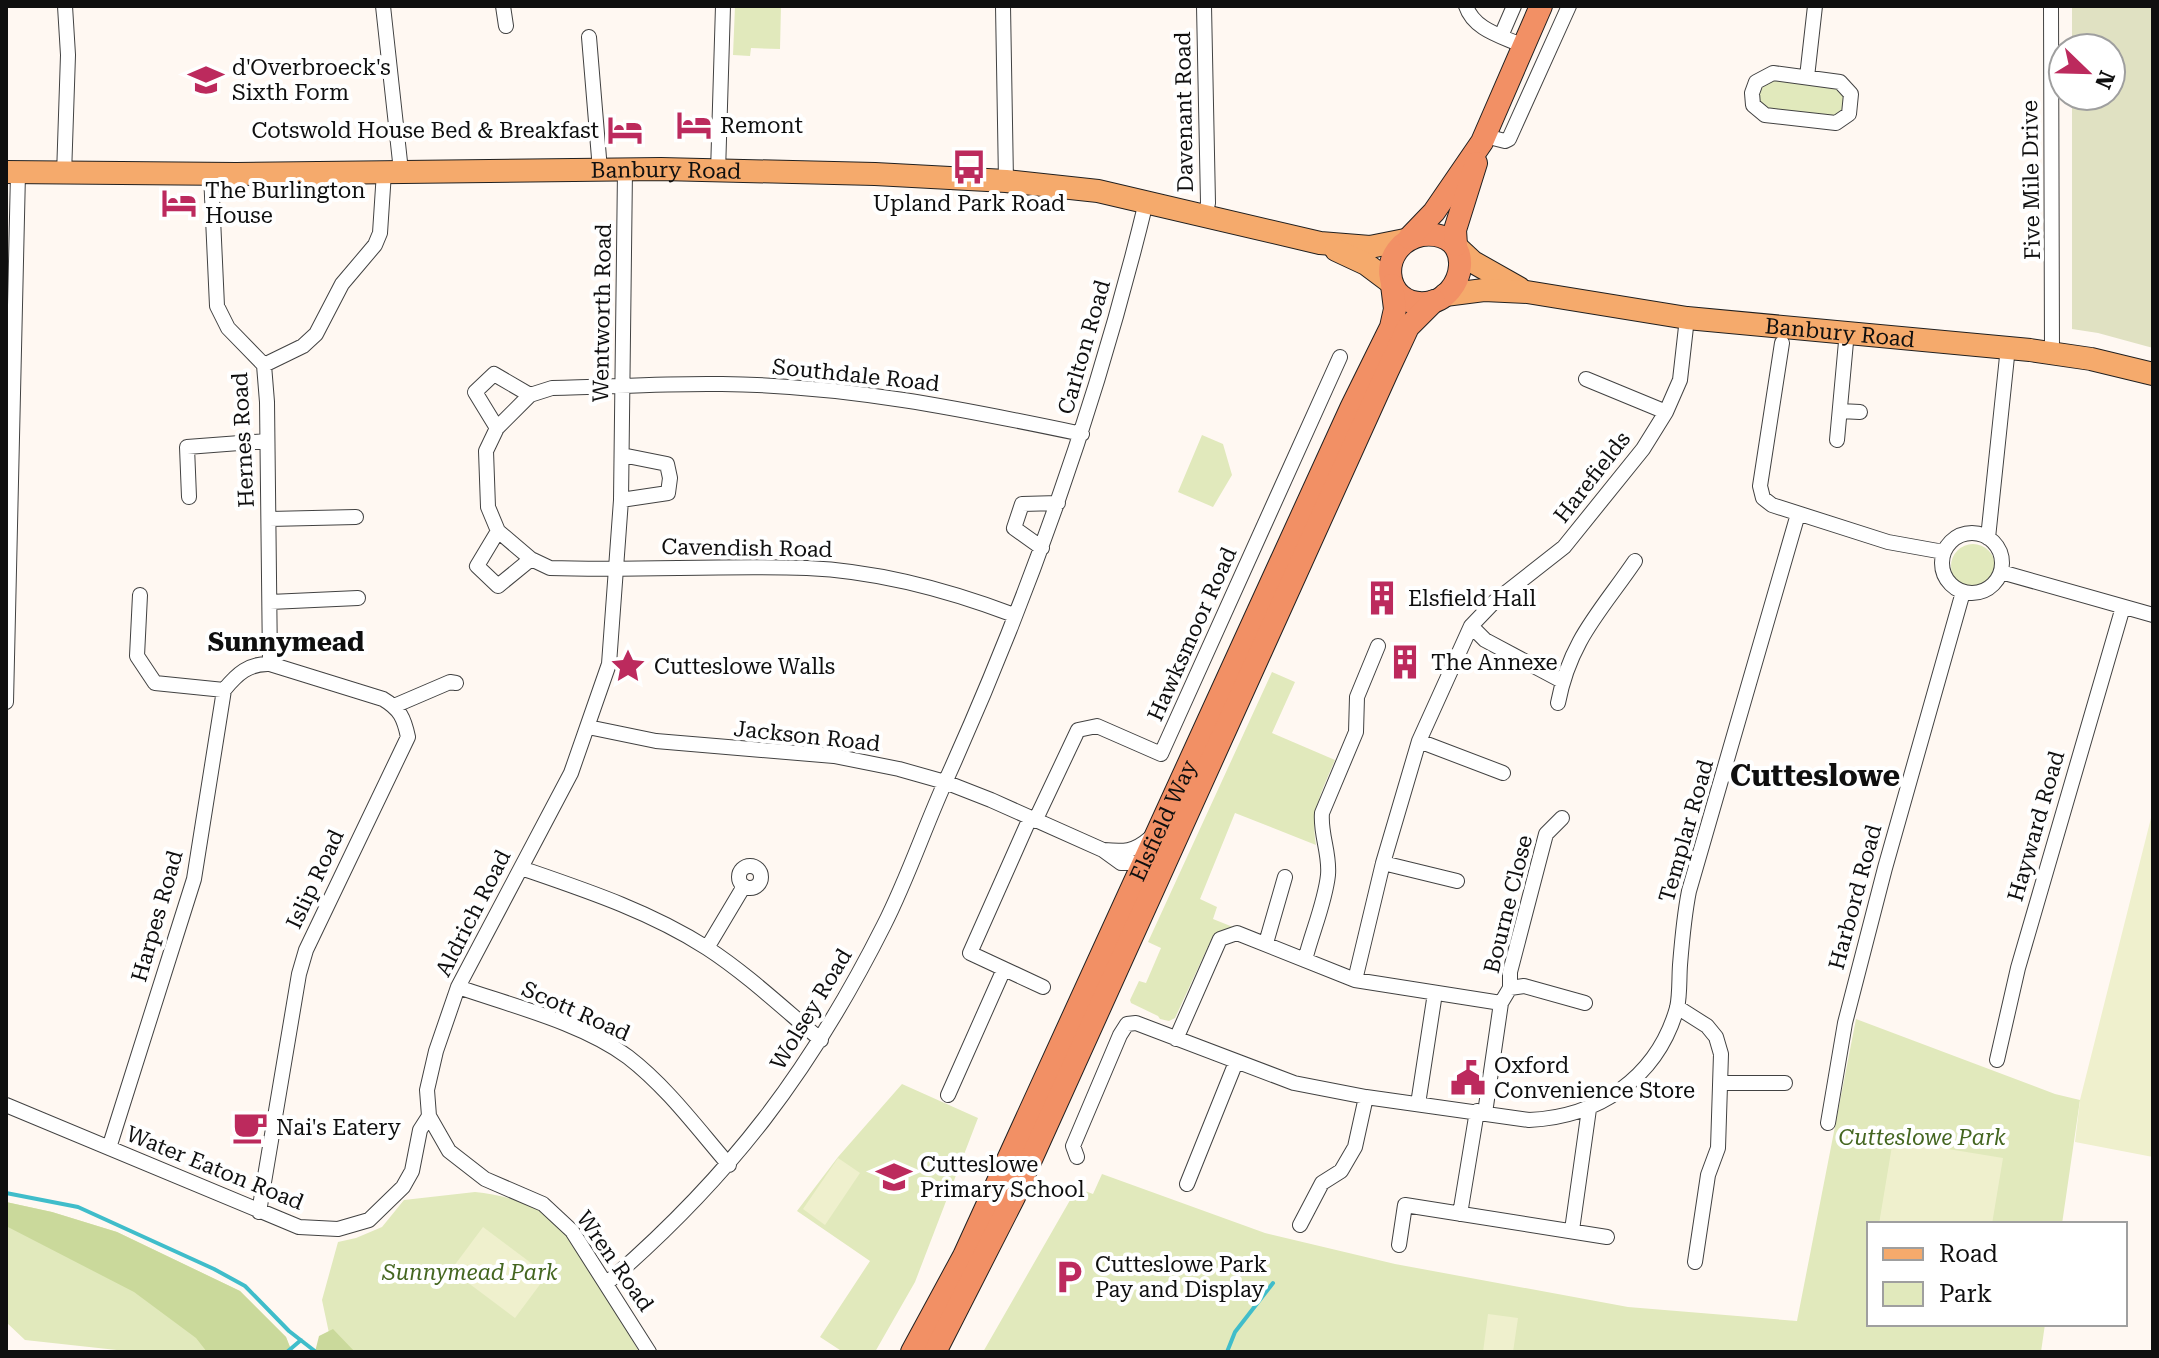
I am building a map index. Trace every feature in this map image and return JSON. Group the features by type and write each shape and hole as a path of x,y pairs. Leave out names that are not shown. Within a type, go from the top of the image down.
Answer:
{"highway":[{"path":"1484,139 1434,212 1407,239 1390,266 1391,284 1411,301 1421,303 1440,298 1459,271 1455,230 1459,215 1484,139 1541,6"},
{"path":"1407,239 1436,235 1457,246"},
{"name":"Elsfield Way","path":"912,1352 964,1256 1352,406 1385,341 1394,316 1391,284"},
{"name":"Elsfield Way","path":"935,1352 1014,1197 1408,327 1440,298"}],"main road":[{"name":"Banbury Road","path":"12,173 625,170 875,174 1006,181 1098,191 1320,243 1370,247 1407,239"},
{"name":"Banbury Road","path":"1320,243 1366,264 1391,284"},
{"name":"Banbury Road","path":"1457,246 1485,270 1527,292"},
{"name":"Banbury Road","path":"1440,298 1484,290 1527,292 1687,318 2008,347 2091,359 2153,374"}],"street":[{"path":"64,175 68,55 65,6"},
{"path":"264,365 303,346 316,334 342,284 375,245 380,233 393,172 383,6"},
{"path":"503,6 506,26"},
{"path":"718,172 723,6"},
{"path":"1003,6 1006,181"},
{"name":"Davenant Road","path":"1204,6 1205,216"},
{"path":"1466,6 1474,21 1523,46"},
{"path":"1501,36 1514,6"},
{"path":"1484,139 1509,139 1569,6"},
{"path":"1807,77 1815,6"},
{"name":"Five Mile Drive","path":"2051,6 2052,353"},
{"path":"589,37 600,170"},
{"path":"1773,73 1807,77 1840,82 1846,87 1851,94 1849,114 1836,123 1765,115 1753,105 1752,93 1756,82 1764,76 1773,73"},
{"name":"Wentworth Road","path":"609,664 621,500 625,170"},
{"path":"7,693 12,173"},
{"name":"Hernes Road","path":"211,174 217,306 228,328 264,365 270,664"},
{"name":"Carlton Road","path":"979,708 1042,548 1082,434 1114,331 1146,202"},
{"name":"Harefields","path":"1355,980 1383,863 1419,741 1471,626 1494,602 1564,547 1643,449 1666,412 1680,380 1687,318"},
{"path":"1837,440 1847,331"},
{"path":"1782,343 1760,486 1763,498 1772,505 1798,514 1907,547 1945,550"},
{"path":"1988,538 2008,347"},
{"name":"Hawksmoor Road","path":"1033,820 1078,730 1097,726 1161,754 1340,357"},
{"path":"497,428 475,392 494,374 530,395 497,428 486,451 488,507 498,531 531,559 498,586 477,566 498,531"},
{"path":"1586,379 1666,412"},
{"name":"Southdale Road","path":"530,395 552,388 722,384 834,391 967,410 1082,434"},
{"path":"1840,411 1860,412"},
{"path":"189,497 187,447 267,441"},
{"path":"621,500 668,493 670,478 667,464 622,455"},
{"path":"1042,548 1014,528 1022,504 1058,503"},
{"name":"Templar Road","path":"1077,1157 1073,1146 1127,1024 1136,1023 1294,1083 1366,1097 1529,1120 1554,1119 1589,1109 1616,1095 1647,1065 1664,1038 1677,1007 1682,927 1689,891 1798,514"},
{"path":"269,519 356,517"},
{"path":"1967,534 1988,538 1999,551 2001,572 1987,589 1978,593 1963,592 1951,585 1944,575 1942,564 1945,550 1952,541 1967,534"},
{"name":"Cavendish Road","path":"531,559 550,568 809,568 923,585 1014,615"},
{"path":"1558,703 1562,681 1587,625 1635,561"},
{"path":"2001,572 2153,615"},
{"name":"Harbord Road","path":"1828,1123 1845,1023 1963,592"},
{"path":"140,595 137,656 155,683 224,690 246,668 270,664 383,699 394,706 450,682 456,683"},
{"path":"270,602 358,598"},
{"name":"Hayward Road","path":"1997,1060 2018,968 2123,607"},
{"path":"1471,626 1485,640 1562,681"},
{"path":"1305,960 1328,877 1322,813 1356,732 1357,697 1378,646"},
{"name":"Aldrich Road","path":"403,1187 412,1171 420,1130 429,1116 427,1090 436,1051 458,987 571,773 609,664"},
{"name":"Harpes Road","path":"109,1148 194,879 224,690"},
{"name":"Islip Road","path":"259,1212 299,974 306,950 408,737 404,718 394,706"},
{"name":"Wolsey Road","path":"607,1283 663,1234 729,1165 781,1099 821,1040 886,922 979,708"},
{"name":"Jackson Road","path":"588,727 656,741 834,756 899,769 945,782 1103,850 1121,863 1142,864"},
{"path":"1419,741 1503,773"},
{"name":"Bourne Close","path":"1501,1003 1510,988 1510,972 1546,834 1562,818"},
{"path":"1033,820 970,953 1043,987"},
{"path":"1103,850 1128,852 1157,832"},
{"path":"1142,864 1167,855"},
{"path":"1383,863 1457,881"},
{"path":"521,868 606,897 658,920 707,948 821,1040"},
{"path":"1266,943 1285,877"},
{"path":"707,948 744,886"},
{"path":"1176,1039 1220,939 1237,933 1355,980 1501,1003 1460,1214"},
{"path":"948,1095 1004,969"},
{"path":"1510,988 1524,986 1585,1003"},
{"name":"Scott Road","path":"458,987 553,1020 627,1056 660,1085 729,1165"},
{"path":"1418,1104 1435,993"},
{"path":"1677,1007 1707,1026 1716,1037 1721,1054 1718,1148 1708,1175 1695,1262"},
{"path":"1187,1184 1236,1062"},
{"path":"1721,1083 1785,1083"},
{"path":"1300,1225 1322,1183 1341,1171 1355,1147 1366,1097"},
{"name":"Water Eaton Road","path":"6,1105 299,1227 338,1229 369,1220 403,1187"},
{"path":"1572,1230 1589,1109"},
{"name":"Wren Road","path":"429,1116 449,1151 485,1179 543,1204 572,1231 649,1352"},
{"path":"1399,1245 1405,1205 1607,1237"}],"green space":[{"path":"735,6 781,6 780,49 751,48 750,56 733,55"},
{"path":"2072,6 2153,6 2153,348 2072,329 2072,112 2127,112 2127,32 2072,32"},
{"path":"1772,78 1836,87 1844,94 1842,111 1835,117 1768,110 1759,94 1763,81"},
{"path":"1202,435 1223,444 1232,475 1213,507 1178,492"},
{"path":"1973,544 1988,551 1995,566 1988,581 1973,588 1958,581 1951,566 1958,551"},
{"path":"1272,672 1295,682 1272,733 1335,760 1316,811 1316,845 1235,813 1200,899 1217,907 1213,919 1233,927 1211,940 1175,1018 1169,1021 1160,1019 1130,1000 1139,981 1146,983 1161,948 1148,942"},
{"path":"2153,810 2153,1157 2075,1142 2080,1100"},
{"name":"Cutteslowe Park","path":"1856,1019 2055,1094 2080,1100 2062,1222 1867,1222 1867,1326 2045,1326 2041,1352 983,1352 1077,1188 1093,1194 1102,1174 1265,1233 1395,1264 1628,1307 1797,1321"},
{"path":"902,1084 978,1118 915,1282 875,1352 843,1352 820,1337 870,1261 797,1211 838,1157"},
{"path":"1893,1140 2003,1158 1992,1222 1879,1222"},
{"path":"838,1158 860,1173 825,1225 803,1209"},
{"name":"Sunnymead Park","path":"475,1192 525,1204 555,1222 596,1276 639,1352 333,1352 322,1300 338,1242 382,1227 404,1200"},
{"path":"6,1202 117,1232 240,1291 286,1337 292,1352 135,1352 25,1340 6,1322"},
{"path":"6,1202 117,1232 240,1291 286,1337 292,1352 207,1352 196,1338 134,1292 6,1226"},
{"path":"483,1227 547,1275 515,1318 451,1270"},
{"path":"1488,1314 1518,1318 1513,1352 1483,1352"},
{"path":"333,1329 355,1352 315,1352 319,1336"}],"waterway":[{"path":"6,1193 78,1207 214,1269 245,1286 289,1331 316,1352"},
{"path":"1227,1352 1235,1332 1273,1283"},
{"path":"287,1352 301,1340"}],"place":[{"name":"d'Overbroeck's Sixth Form","path":"206,80"},
{"name":"Remont","path":"694,125"},
{"name":"Cotswold House Bed & Breakfast","path":"625,130"},
{"name":"Upland Park Road","path":"969,167"},
{"name":"The Burlington House","path":"179,203"},
{"name":"Elsfield Hall","path":"1382,598"},
{"name":"The Annexe","path":"1405,662"},
{"name":"Cutteslowe Walls","path":"628,666"},
{"name":"Oxford Convenience Store","path":"1468,1078"},
{"name":"Nai's Eatery","path":"250,1127"},
{"name":"Cutteslowe Primary School","path":"894,1177"},
{"name":"Cutteslowe Park Pay and Display","path":"1069,1277"}],"district":[{"name":"Sunnymead","path":"286,642"},
{"name":"Cutteslowe","path":"1815,775"}]}
